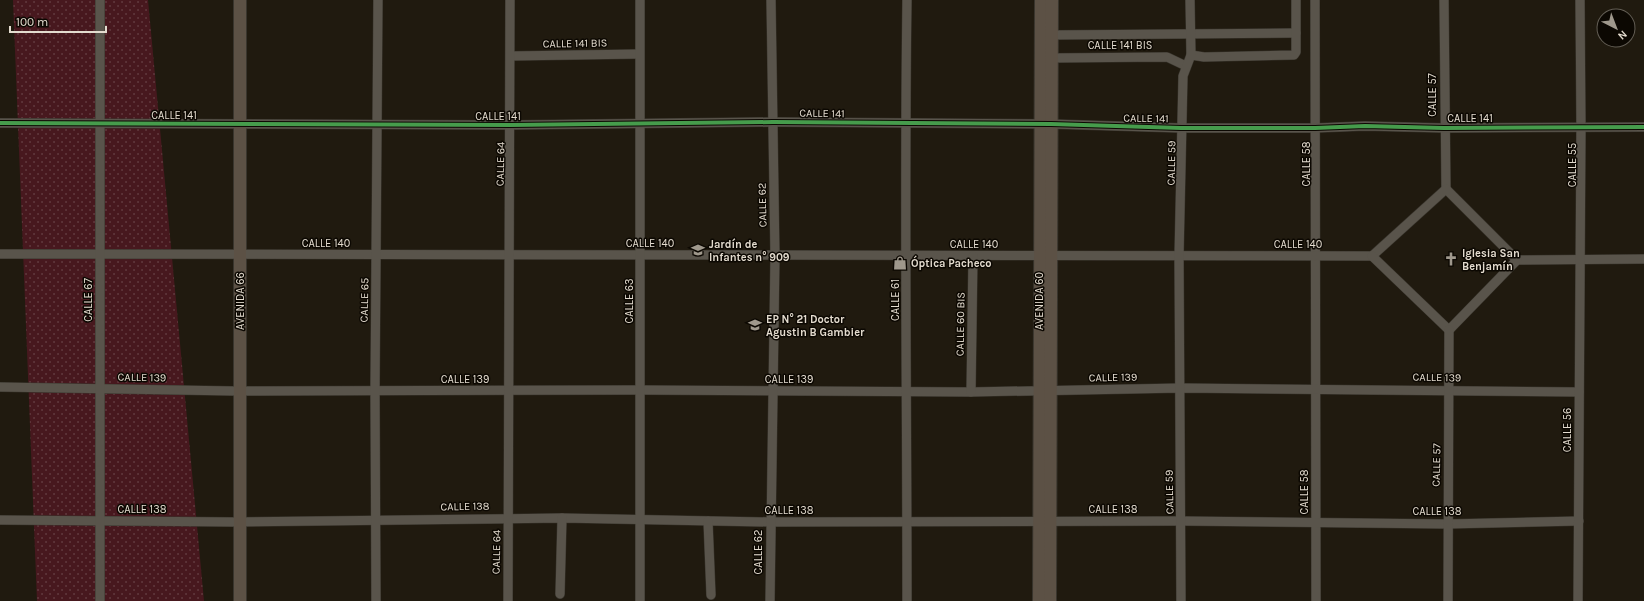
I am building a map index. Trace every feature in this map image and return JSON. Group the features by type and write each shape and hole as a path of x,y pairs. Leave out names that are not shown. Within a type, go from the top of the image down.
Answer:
{"main road":[{"name":"AVENIDA 66","path":"234,0 237,124 237,522 234,601"},
{"name":"AVENIDA 66","path":"237,124 240,0"},
{"name":"AVENIDA 60","path":"1039,601 1038,521 1044,390 1045,255 1045,124 1040,0"},
{"name":"AVENIDA 60","path":"1045,124 1052,58 1052,0"},
{"name":"AVENIDA 60","path":"1044,390 1050,521 1050,601"},
{"name":"AVENIDA 66","path":"237,522 240,601"}],"street":[{"name":"CALLE 67","path":"100,0 100,601"},
{"name":"CALLE 65","path":"376,601 375,391 378,0"},
{"name":"CALLE 64","path":"508,601 510,0"},
{"name":"CALLE 63","path":"640,0 640,601"},
{"name":"CALLE 62","path":"770,601 775,256 771,0"},
{"name":"CALLE 61","path":"907,0 905,123 907,256 907,601"},
{"name":"CALLE 59","path":"1181,601 1182,520 1179,256 1183,76 1191,55 1190,0"},
{"path":"1191,55 1204,57 1294,55 1296,52 1296,0"},
{"name":"CALLE 58","path":"1315,0 1316,601"},
{"name":"CALLE 57","path":"1444,0 1444,128 1446,189"},
{"name":"CALLE 55","path":"1580,0 1580,259"},
{"path":"1052,34 1190,35 1296,33"},
{"name":"CALLE 141 BIS","path":"511,56 639,54"},
{"name":"CALLE 141 BIS","path":"1052,58 1167,57 1186,66"},
{"name":"CALLE 141","path":"0,123 510,125 639,122 773,122 1045,124 1181,128 1315,128 1365,126 1444,128 1644,127"},
{"path":"1517,260 1446,189 1372,256 1449,330 1517,260 1644,259"},
{"name":"CALLE 140","path":"0,254 508,256 641,254 775,256 1372,256"},
{"name":"CALLE 60 BIS","path":"971,392 973,256"},
{"name":"CALLE 56","path":"1578,601 1580,259"},
{"name":"CALLE 57","path":"1448,601 1447,524 1449,330"},
{"name":"CALLE 139","path":"0,387 237,391 641,390 772,392 971,392 1180,388 1449,389 1579,392"},
{"path":"560,594 562,518"},
{"name":"CALLE 138","path":"0,520 237,522 376,519 562,518 770,522 1182,520 1447,524 1579,521"},
{"path":"708,521 711,595"}],"shaded area":[{"path":"13,0 148,0 204,601 37,601"}],"cycle path":[{"path":"0,123 510,125 773,122 1051,124 1181,128 1315,128 1365,126 1444,128 1644,127"}],"place":[{"name":"Jardín de Infantes n° 909","path":"698,250"},
{"name":"Iglesia San Benjamín","path":"1451,259"},
{"name":"Óptica Pacheco","path":"900,263"},
{"name":"EP N° 21 Doctor Agustin B Gambier","path":"755,325"}]}
